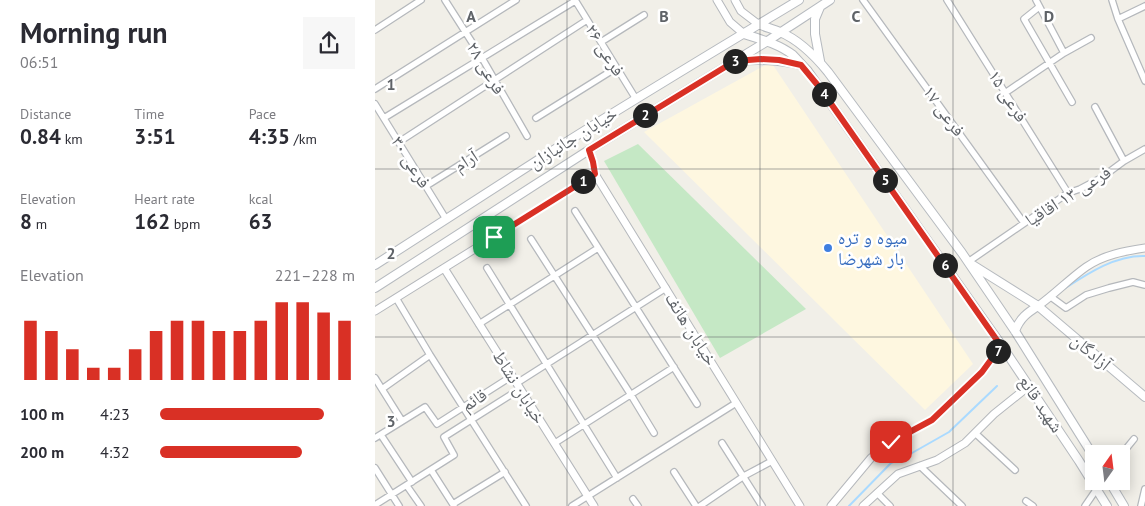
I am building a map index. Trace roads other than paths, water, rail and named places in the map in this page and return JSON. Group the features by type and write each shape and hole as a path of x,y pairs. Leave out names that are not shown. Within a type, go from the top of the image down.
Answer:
{"main road":[{"name":"خیابان جانبازان","path":"375,265 636,99 799,0"},
{"name":"خیابان جانبازان","path":"375,288 589,150 766,42 830,0"},
{"path":"820,61 815,34 815,19 821,6"},
{"name":"شهید قانع","path":"758,24 781,32 820,61 968,262 1015,331 1086,445"},
{"name":"شهید قانع","path":"744,34 785,50 793,56 815,82 1029,386 1085,471"},
{"path":"735,61 779,60 801,65"},
{"name":"آزادگان","path":"968,262 1037,306 1145,397"},
{"path":"1015,331 1018,323 1037,306"},
{"path":"1079,461 1085,458"},
{"name":"شهید قانع","path":"1097,490 1107,506"},
{"path":"1114,490 1124,506"}],"street":[{"path":"375,30 411,3 421,0"},
{"name":"فرعی ۲۸","path":"445,0 482,58 527,136"},
{"path":"375,88 516,0"},
{"path":"384,118 575,0"},
{"name":"فرعی ۲۶","path":"575,0 636,99"},
{"path":"717,0 731,22 744,34"},
{"path":"735,0 741,11 758,24"},
{"name":"فرعی ۱۷","path":"863,0 1024,223"},
{"name":"فرعی ۱۵","path":"947,0 1068,193"},
{"path":"1035,0 1064,53"},
{"path":"1112,0 1145,81"},
{"path":"1119,19 1145,6"},
{"path":"1039,7 1024,19 1072,102"},
{"path":"601,42 644,15"},
{"path":"399,142 587,20"},
{"path":"1005,93 1064,53 1091,38"},
{"path":"536,118 616,68"},
{"name":"فرعی ۳۰","path":"375,104 446,219"},
{"path":"1095,106 1124,161"},
{"name":"آرام","path":"426,186 506,136"},
{"name":"خیابان هاتف","path":"589,150 595,174 800,506"},
{"name":"فرعی ۱۳ اقاقیا","path":"968,262 1068,193 1101,178 1124,161 1145,150"},
{"path":"375,311 595,174"},
{"path":"575,211 697,404"},
{"path":"531,240 654,433"},
{"path":"479,324 599,248"},
{"path":"1037,306 1051,297 1086,266 1103,257 1145,248"},
{"name":"خیابان نشاط","path":"444,268 594,506"},
{"path":"487,268 617,478"},
{"path":"1051,297 1066,308 1087,295 1109,288 1133,282 1145,285"},
{"path":"375,505 454,455 444,437 547,364 666,288"},
{"path":"396,298 526,506"},
{"path":"831,506 871,458 891,442 932,420 982,372 1001,346"},
{"path":"382,389 430,355"},
{"path":"555,443 674,367"},
{"name":"قائم","path":"402,422 425,407 437,424 512,376"},
{"path":"375,378 402,422 378,436"},
{"path":"863,506 898,474 937,460 965,443 994,414 1029,386"},
{"path":"571,506 736,403"},
{"path":"375,430 410,484 421,506"},
{"path":"975,433 1015,470"},
{"path":"1129,445 1134,439"},
{"path":"721,443 762,506"},
{"path":"700,506 744,476 772,461"},
{"path":"920,466 963,506"},
{"path":"375,468 399,506"},
{"path":"431,470 453,505 505,472"},
{"path":"674,472 696,506"},
{"path":"1141,506 1145,489"},
{"path":"1085,506 1097,490"},
{"path":"877,493 890,506"},
{"path":"633,499 637,506"},
{"path":"1026,501 1033,506"}],"waterway":[{"path":"1064,289 1102,266 1123,259 1145,256"},
{"path":"849,506 891,463 949,432 997,386"}],"place":[{"name":"میوه و تره بار شهرضا","path":"828,248"}]}
